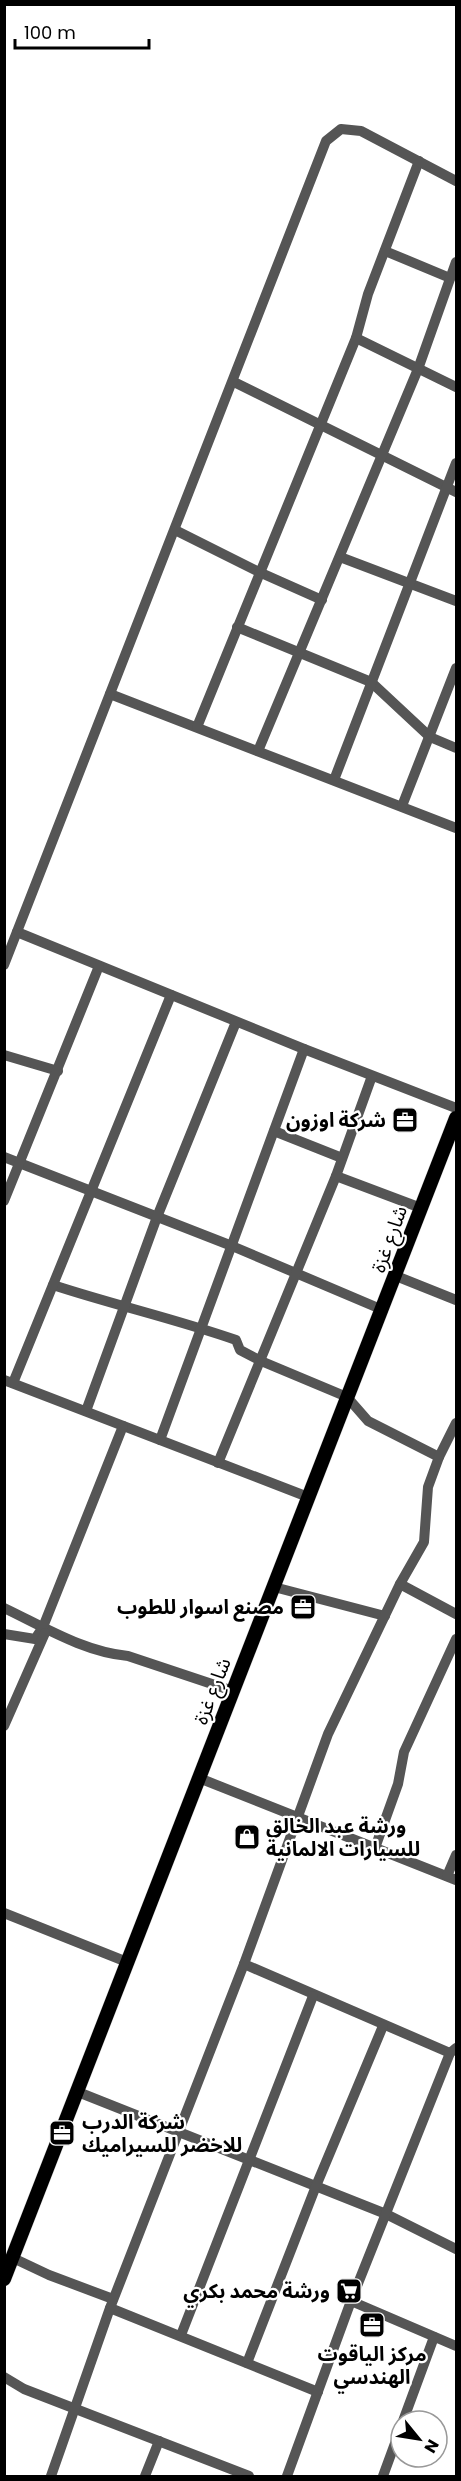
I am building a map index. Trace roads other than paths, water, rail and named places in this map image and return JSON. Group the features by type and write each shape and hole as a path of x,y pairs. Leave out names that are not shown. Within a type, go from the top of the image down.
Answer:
{"main road":[{"name":"شارع غزة","path":"4,2279 456,1118"}],"street":[{"path":"4,965 234,382 326,141 332,133 351,128 456,181"},
{"path":"197,727 356,338 385,251 419,161"},
{"path":"385,251 451,286"},
{"path":"258,751 418,369 451,286 456,262"},
{"path":"356,338 456,387"},
{"path":"234,382 451,490"},
{"path":"334,780 408,583 451,490 456,463"},
{"path":"175,530 259,572 322,600"},
{"path":"340,557 456,601"},
{"path":"237,627 371,682 430,737 456,748"},
{"path":"402,806 456,668"},
{"path":"110,694 456,828"},
{"path":"17,932 236,1022 456,1108"},
{"path":"4,1201 99,966"},
{"path":"171,995 53,1285 9,1382 308,1497"},
{"path":"86,1411 126,1309 158,1217 236,1022"},
{"path":"160,1440 304,1049"},
{"path":"4,1055 58,1071"},
{"path":"218,1463 261,1361 294,1272 336,1176 372,1076"},
{"path":"274,1131 342,1158"},
{"path":"4,1157 232,1246 383,1310"},
{"path":"336,1176 421,1208"},
{"path":"396,1276 456,1300"},
{"path":"53,1285 126,1309 201,1328 236,1340 240,1350 347,1397 368,1421 439,1457"},
{"path":"51,2476 112,2303 244,1964 340,1706 400,1584 424,1542 428,1487 439,1457 456,1423"},
{"path":"4,1726 45,1628 123,1426"},
{"path":"400,1584 456,1614"},
{"path":"273,1587 385,1616"},
{"path":"4,1608 45,1628 110,1654 128,1656 233,1691"},
{"path":"4,1634 35,1639 45,1628"},
{"path":"375,1848 398,1784 404,1752 456,1639"},
{"path":"199,1778 452,1878 456,1855"},
{"path":"4,1913 127,1962"},
{"path":"244,1964 383,2026 453,2050 351,2301 287,2476"},
{"path":"181,2335 313,1996"},
{"path":"248,2363 316,2186 383,2026"},
{"path":"78,2092 386,2214 456,2249"},
{"path":"13,2258 181,2335 318,2392"},
{"path":"351,2301 456,2346"},
{"path":"407,2409 434,2337"},
{"path":"4,2377 24,2389 249,2476"},
{"path":"4,2387 24,2389"},
{"path":"145,2476 159,2441"},
{"path":"383,2476 389,2460"}],"place":[{"name":"شركة اوزون","path":"405,1120"},
{"name":"مصنع اسوار للطوب","path":"303,1607"},
{"name":"ورشة عبد الخالق للسيارات الالمانية","path":"247,1837"},
{"name":"شركة الدرب للاخضر للسيراميك","path":"62,2133"},
{"name":"ورشة محمد بكري","path":"349,2291"},
{"name":"مركز الياقوت الهندسي","path":"372,2325"}]}
